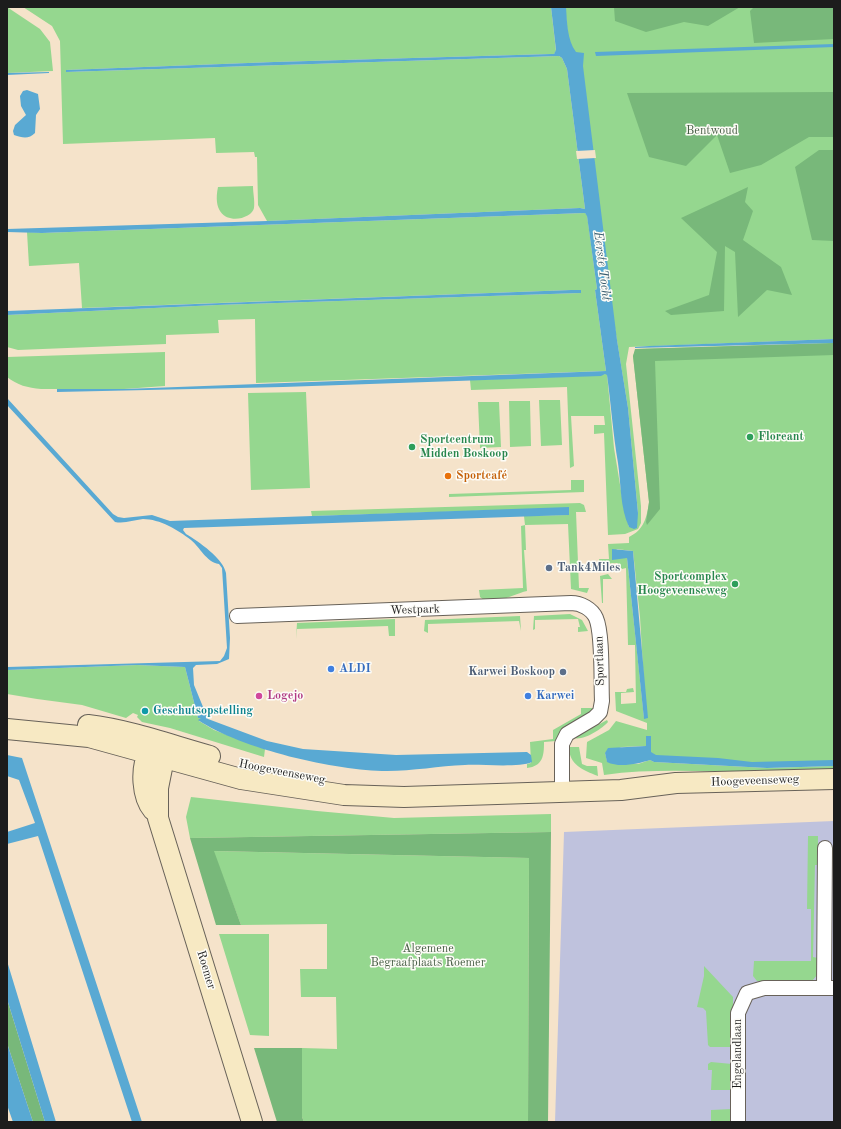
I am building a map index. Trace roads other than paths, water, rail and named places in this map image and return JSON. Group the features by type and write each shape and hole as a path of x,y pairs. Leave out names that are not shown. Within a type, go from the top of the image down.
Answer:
{"main road":[{"name":"Hoogeveenseweg","path":"7,715 42,722 103,727 158,751 241,779 344,795 404,797 562,786 621,790 676,783 834,779"},
{"name":"Hoogeveenseweg","path":"7,729 89,737 158,751"},
{"name":"Roemer","path":"158,751 158,818 252,1122"}],"street":[{"name":"Westpark","path":"237,616 571,603 584,606 591,612"},
{"name":"Sportlaan","path":"562,786 562,744 567,734 594,718 600,712 602,701 599,629 596,617 591,612"},
{"name":"Engelandlaan","path":"738,1122 738,1013 747,993 764,988 829,988 829,879 825,848"}],"water":[{"name":"Eerste Tocht","path":"551,7 566,7 568,30 571,42 576,52 584,53 583,66 617,340 628,408 638,513 637,528 634,529 629,527 624,512 607,375 605,374 601,376 283,387 57,392 57,389 124,389 606,371 595,290 597,289 587,216 585,213 42,233 7,232 7,229 585,209 567,69 562,58 559,56 66,72 66,70 274,62 554,54 556,50"},
{"path":"834,44 834,47 596,56 595,52"},
{"path":"7,73 49,73 7,75"},
{"path":"27,90 38,94 40,109 36,115 35,133 28,137 23,137 14,135 13,131 15,125 26,115 21,106 20,96 23,91"},
{"path":"581,290 581,293 217,305 7,315 7,311"},
{"path":"834,339 834,343 635,348 649,346"},
{"path":"7,398 113,514 118,517 124,518 152,515 170,521 569,507 569,515 184,528 183,530 186,534 204,546 215,556 224,567 226,573 230,638 229,659 217,664 196,665 193,668 194,685 208,719 267,741 303,749 396,755 527,752 531,755 532,762 518,765 465,765 397,771 366,770 316,763 263,749 238,740 216,731 198,720 201,718 198,718 185,667 137,665 7,670 7,667 220,661 227,648 222,568 219,564 210,560 186,536 162,523 149,519 115,522 7,405"},
{"path":"612,549 633,551 648,718 644,719 627,558 612,560"},
{"path":"646,736 651,736 651,752 656,755 718,758 752,762 834,760 834,766 767,768 654,762 650,760 623,765 607,762 605,753 608,748 646,746"},
{"path":"7,755 22,758 142,1122 132,1122 38,836 7,844 7,832 35,823 19,780 7,776"},
{"path":"7,961 56,1122 45,1122 7,999"},
{"path":"7,1043 33,1122 13,1122 7,1105"}],"place":[{"name":"Floreant","path":"750,437"},
{"name":"Sportcentrum Midden Boskoop","path":"412,447"},
{"name":"Sportcafé","path":"448,476"},
{"name":"Tank4Miles","path":"549,568"},
{"name":"Sportcomplex Hoogeveenseweg","path":"735,584"},
{"name":"ALDI","path":"331,669"},
{"name":"Karwei Boskoop","path":"563,672"},
{"name":"Logejo","path":"259,696"},
{"name":"Karwei","path":"528,696"},
{"name":"Geschutsopstelling","path":"145,711"}],"park label":[{"name":"Bentwoud","path":"712,131"},
{"name":"Algemene Begraafplaats Roemer","path":"428,956"}]}
